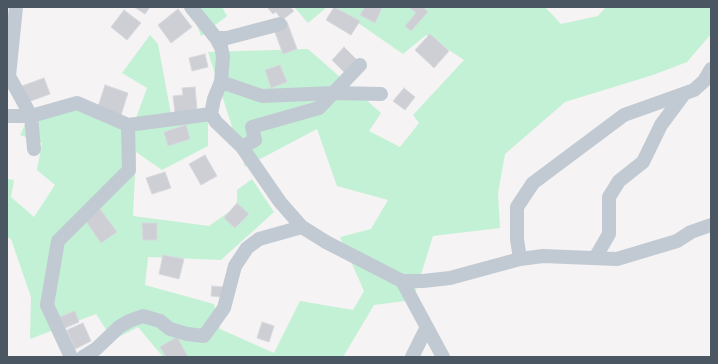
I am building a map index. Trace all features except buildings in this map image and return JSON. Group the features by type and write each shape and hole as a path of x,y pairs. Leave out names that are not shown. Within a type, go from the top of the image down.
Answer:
{"street":[{"path":"16,7 8,76 31,116 34,150"},
{"path":"191,7 216,38 223,56 221,82 214,99 211,114 216,122 242,147 280,202 302,227 326,242 402,281 423,281 450,278 520,259 543,256 617,259 677,241 691,232 711,225"},
{"path":"216,38 227,38 280,24"},
{"path":"242,147 255,140 252,127 319,108 360,65"},
{"path":"520,259 517,239 517,207 533,183 624,115 694,90 704,80 711,69"},
{"path":"221,82 262,96 381,94"},
{"path":"595,258 609,234 609,197 619,181 643,162 661,126 684,94"},
{"path":"7,116 31,116 77,103 128,125 211,114"},
{"path":"71,357 47,305 58,241 129,170 128,125"},
{"path":"83,357 96,349 124,324 144,316 160,321 170,329 187,334 204,336 224,308 235,266 247,248 259,239 302,227"},
{"path":"402,281 413,300 426,329 443,357"},
{"path":"412,357 426,329"}],"green space":[{"path":"190,7 222,7 227,16 201,36"},
{"path":"294,7 327,7 308,23"},
{"path":"335,7 545,7 561,24 598,16 606,7 711,7 711,34 687,62 653,75 565,102 505,154 498,193 500,228 433,236 413,300 374,305 343,357 163,357 138,327 113,340 96,314 30,339 31,297 11,239 7,237 7,179 14,180 11,197 34,217 55,185 37,170 42,143 20,135 27,120 69,107 131,132 147,88 122,73 150,35 158,44 173,125 208,118 208,146 162,170 136,152 133,216 209,226 237,206 237,190 252,179 274,212 221,260 148,257 145,285 214,304 220,329 274,353 300,301 353,310 364,291 340,237 371,229 388,200 337,186 317,129 245,167 208,52 308,49 381,113 369,131 400,147 419,123 413,115 464,60 426,35 403,54"}]}
